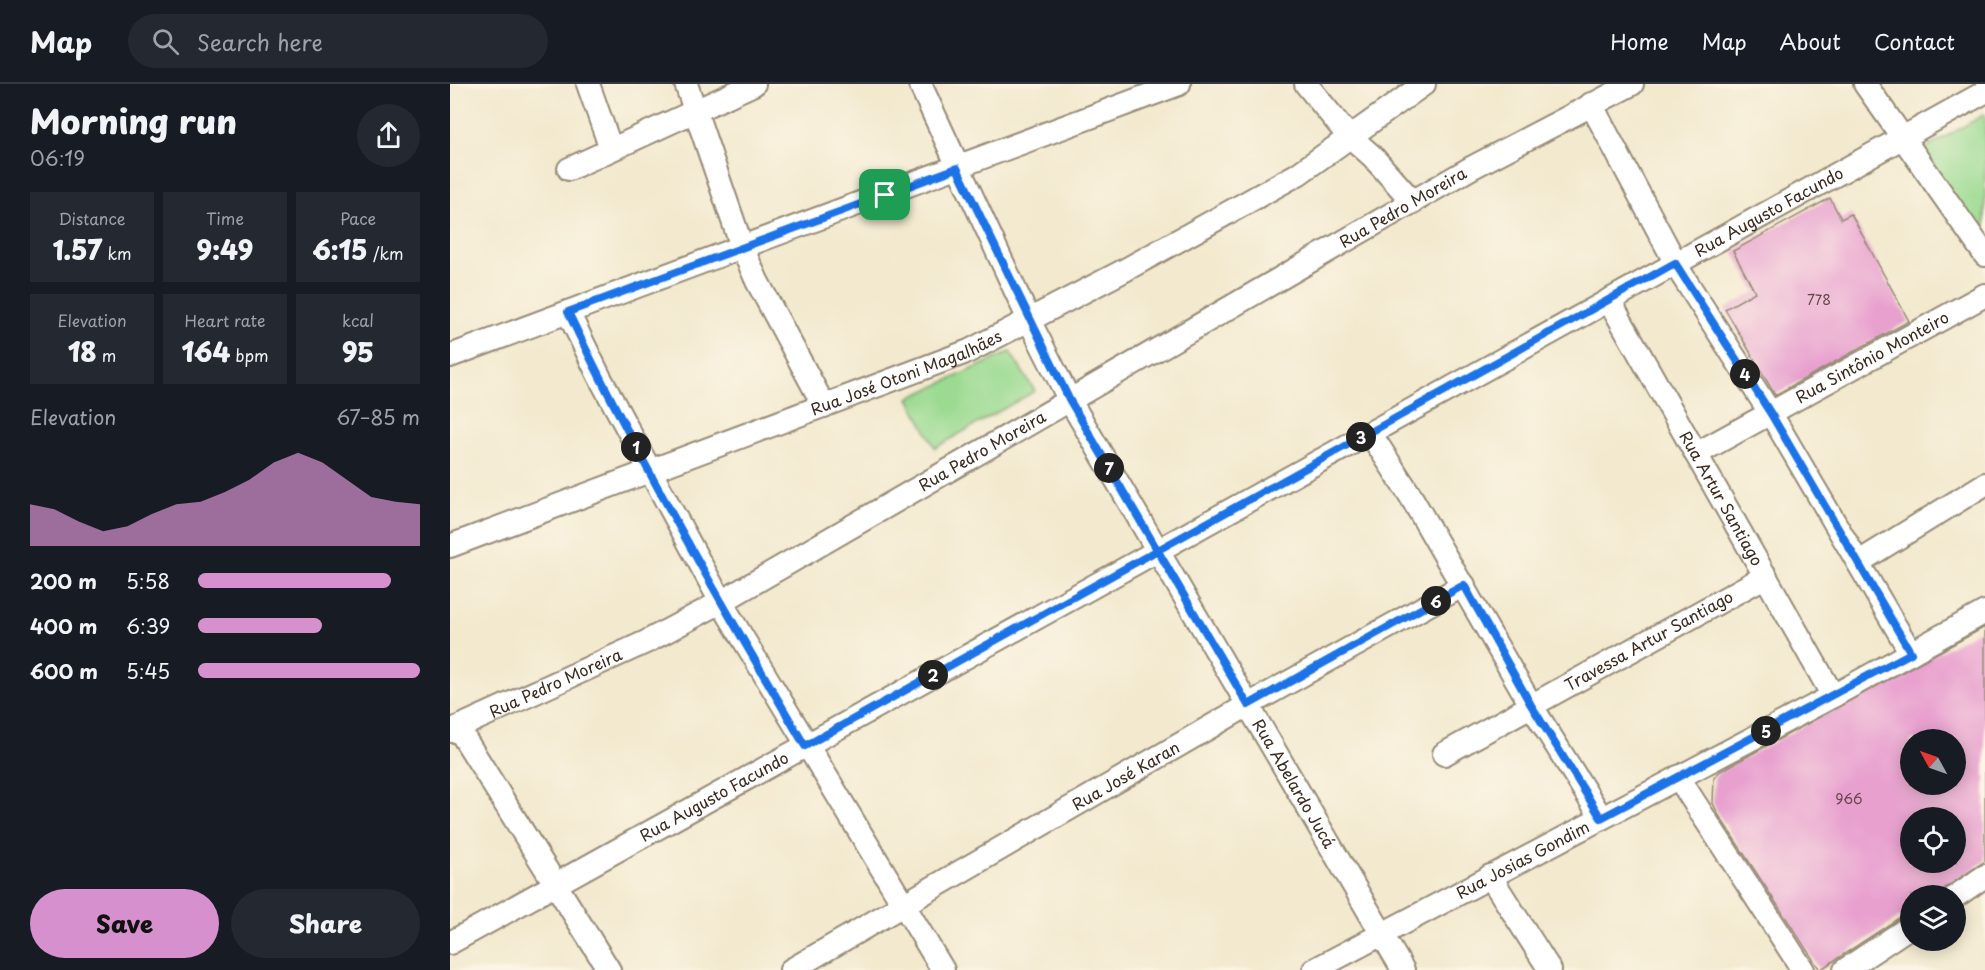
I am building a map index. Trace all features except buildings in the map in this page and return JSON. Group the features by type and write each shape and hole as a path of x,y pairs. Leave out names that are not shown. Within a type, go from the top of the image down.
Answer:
{"street":[{"path":"588,84 611,149"},
{"path":"686,84 742,247 757,281 824,406"},
{"path":"569,169 754,84"},
{"name":"Rua Abelardo Jucá","path":"920,84 957,168 992,236 1029,320 1069,399 1156,552 1403,970"},
{"path":"450,356 1179,84"},
{"path":"1306,84 1350,137 1372,156 1413,202"},
{"name":"Rua José Otoni Magalhães","path":"450,546 648,469 969,351 1245,205 1298,174 1424,84"},
{"name":"Rua Pedro Moreira","path":"454,730 646,642 721,602 1521,140 1632,84"},
{"path":"1864,84 1985,255"},
{"name":"Rua Augusto Facundo","path":"450,943 1985,92"},
{"path":"1591,104 1675,263 1771,414 1911,653"},
{"name":"Rua Sintônio Monteiro","path":"1696,454 1985,295"},
{"name":"Rua Artur Santiago","path":"1610,300 1833,696"},
{"path":"568,312 648,469 721,602 805,746 943,970"},
{"path":"1370,433 1464,585 1531,705 1601,818"},
{"path":"1859,562 1985,484"},
{"name":"Travessa Artur Santiago","path":"1444,754 1766,576"},
{"name":"Rua José Karan","path":"791,970 1248,705 1464,585"},
{"name":"Rua Josias Gondim","path":"1314,970 1833,696 1985,612"},
{"path":"454,730 609,970"},
{"path":"1678,777 1803,970"},
{"path":"1490,876 1550,970"},
{"path":"1966,889 1985,876"},
{"path":"1845,970 1900,933"}],"green space":[{"path":"1985,114 1985,242 1921,151"},
{"path":"1010,352 1035,391 935,448 909,398"}],"route":[{"path":"885,195 568,312 648,469 721,602 805,746 1156,552 1675,263 1771,414 1911,653 1601,818 1531,705 1464,585 1248,705 1156,552 1069,399 1029,320 992,236 957,168 885,195"}]}
